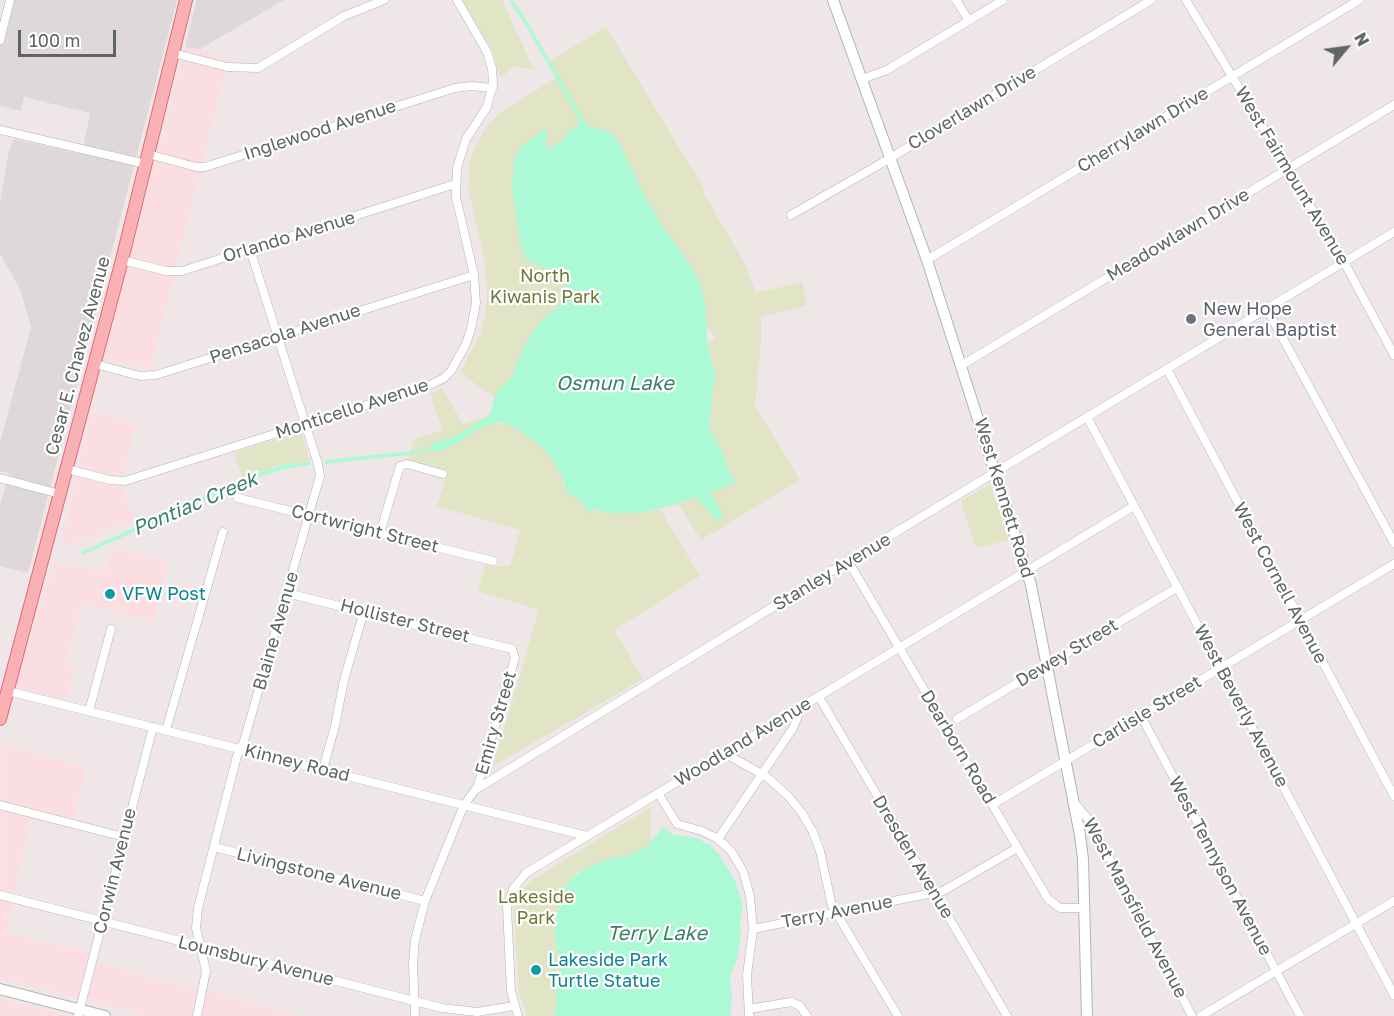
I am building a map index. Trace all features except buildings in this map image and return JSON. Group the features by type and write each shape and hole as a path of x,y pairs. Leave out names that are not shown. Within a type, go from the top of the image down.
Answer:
{"main road":[{"name":"Cesar E. Chavez Avenue","path":"0,719 122,260 186,0"}],"street":[{"path":"0,40 10,0"},
{"path":"173,53 227,67 258,68 344,16 384,0"},
{"path":"457,0 488,52 493,88"},
{"name":"West Kennett Road","path":"833,0 927,260 1027,569 1048,664 1082,847 1087,1016"},
{"path":"956,0 969,21"},
{"path":"862,79 887,70 1004,0"},
{"name":"Cloverlawn Drive","path":"791,215 890,158 1151,0"},
{"name":"West Fairmount Avenue","path":"1186,0 1344,262 1394,355"},
{"name":"Cherrylawn Drive","path":"927,260 1359,0"},
{"name":"Inglewood Avenue","path":"0,130 147,159 205,167 454,88 471,86 493,88"},
{"name":"Monticello Avenue","path":"67,469 123,481 430,385 444,378 456,364 471,330 476,303 474,275 456,197 457,168 468,135 487,107 493,88"},
{"name":"Meadowlawn Drive","path":"962,365 1394,105"},
{"name":"Orlando Avenue","path":"122,260 174,272 455,184"},
{"name":"Stanley Avenue","path":"415,1016 414,951 425,901 464,805 477,788 1394,232"},
{"name":"Blaine Avenue","path":"197,1016 206,976 205,961 196,928 197,913 240,749 320,471 250,249"},
{"name":"Pensacola Avenue","path":"95,364 140,376 152,376 474,275"},
{"path":"1267,309 1394,543"},
{"name":"West Cornell Avenue","path":"1167,369 1394,796"},
{"name":"West Beverly Avenue","path":"1087,417 1394,995"},
{"path":"380,533 401,465 407,464 443,474"},
{"path":"0,478 60,494"},
{"name":"Cortwright Street","path":"238,498 493,561"},
{"name":"Woodland Avenue","path":"518,1016 511,991 507,914 511,893 526,873 1134,506"},
{"path":"165,730 223,532"},
{"name":"Dearborn Road","path":"848,561 1051,903 1062,909 1084,908"},
{"name":"Carlisle Street","path":"992,805 1394,564"},
{"name":"Dewey Street","path":"957,718 1178,587"},
{"name":"Hollister Street","path":"287,592 510,647 515,652 515,658"},
{"path":"322,769 364,611"},
{"path":"89,711 111,628"},
{"name":"Emiry Street","path":"477,788 515,658"},
{"name":"Kinney Road","path":"8,691 587,836"},
{"name":"Dresden Avenue","path":"819,697 1007,1016"},
{"path":"718,839 793,728 801,708"},
{"name":"West Tennyson Avenue","path":"1141,716 1300,1016"},
{"name":"Corwin Avenue","path":"79,1013 153,727"},
{"path":"724,753 762,774 788,796 802,813 813,832 823,861 832,906 898,1016"},
{"path":"658,793 677,824 702,831 718,839 734,855 743,871 750,896 753,929 747,975 749,1012 791,1002 800,1006 807,1016"},
{"name":"West Mansfield Avenue","path":"1075,803 1091,823 1192,1016"},
{"path":"0,805 124,837"},
{"name":"Livingstone Avenue","path":"214,848 425,901"},
{"name":"Terry Avenue","path":"753,929 943,891 1017,848"},
{"name":"Lounsbury Avenue","path":"0,895 448,1010 489,1011 514,1006"},
{"path":"1201,1016 1394,901"},
{"path":"0,989 79,1013 105,1016"}],"shaded area":[{"path":"5,0 177,0 28,573 0,566 0,506 9,473 0,471 0,443 31,327 20,289 0,254 0,202 9,150 14,139 82,154 90,113 24,97 21,111 0,106 0,22"},
{"path":"197,0 284,0 200,49 185,47"},
{"path":"185,47 200,49 229,59 150,370 104,358"},
{"path":"92,411 136,423 121,486 135,521 60,547"},
{"path":"113,548 169,562 153,622 82,603 65,665 74,668 67,700 15,686 54,562 105,572"},
{"path":"1,742 86,768 71,831 31,820 7,933 84,950 98,963 193,989 211,991 297,1016 145,1016 0,978"},
{"path":"0,999 68,1016 0,1016"}],"green space":[{"path":"462,0 502,0 534,70 515,66 500,78 492,49"},
{"name":"North Kiwanis Park","path":"606,27 705,190 703,192 744,262 756,293 802,282 807,305 761,317 755,406 800,480 701,540 678,504 696,497 715,520 717,505 711,492 736,479 730,475 723,454 711,432 709,422 715,376 708,342 715,339 609,163 613,288 511,409 460,373 480,334 487,298 486,267 468,188 471,156 484,130 499,114 557,77 548,62"},
{"path":"442,388 463,424 485,417 494,423 505,424 519,430 546,451 563,478 564,488 584,504 589,514 595,509 607,513 638,513 660,509 700,576 614,630 643,679 493,766 539,610 478,591 486,564 497,567 510,565 521,530 437,506 448,470 407,460 414,439 442,430 430,394"},
{"path":"301,431 310,461 281,465 242,478 234,453"},
{"path":"990,484 1009,540 976,548 961,501"},
{"name":"Lakeside Park","path":"651,807 651,843 647,847 577,872 569,880 562,894 554,928 560,972 554,1016 527,1016 519,992 514,911 519,894 532,880"}],"water":[{"name":"Osmun Lake","path":"509,0 513,0 524,16 587,125 609,132 618,141 652,210 700,280 705,303 708,345 715,376 709,422 711,432 723,454 730,475 736,480 734,483 711,492 723,516 717,521 695,497 675,505 638,513 607,513 595,509 589,515 584,504 566,492 563,478 546,451 519,430 501,422 475,431 458,443 438,452 433,450 409,455 325,464 325,460 423,450 431,447 435,442 452,438 478,423 490,414 496,393 512,377 529,338 541,321 558,307 563,298 566,286 562,278 527,260 521,248 512,189 514,160 522,146 544,129 548,131 545,144 548,148 560,143 569,131 579,125 580,121"},
{"name":"Pontiac Creek","path":"310,462 310,465 284,469 256,478 82,555 81,552 254,474 283,465"},
{"name":"Terry Lake","path":"663,827 673,835 696,838 710,845 719,854 735,881 743,906 738,956 730,977 732,999 730,1016 554,1016 560,972 554,928 562,894 569,880 584,869 607,859 626,856 647,847"}],"place":[{"name":"New Hope General Baptist","path":"1191,319"},
{"name":"VFW Post","path":"110,594"},
{"name":"Lakeside Park Turtle Statue","path":"536,970"}]}
